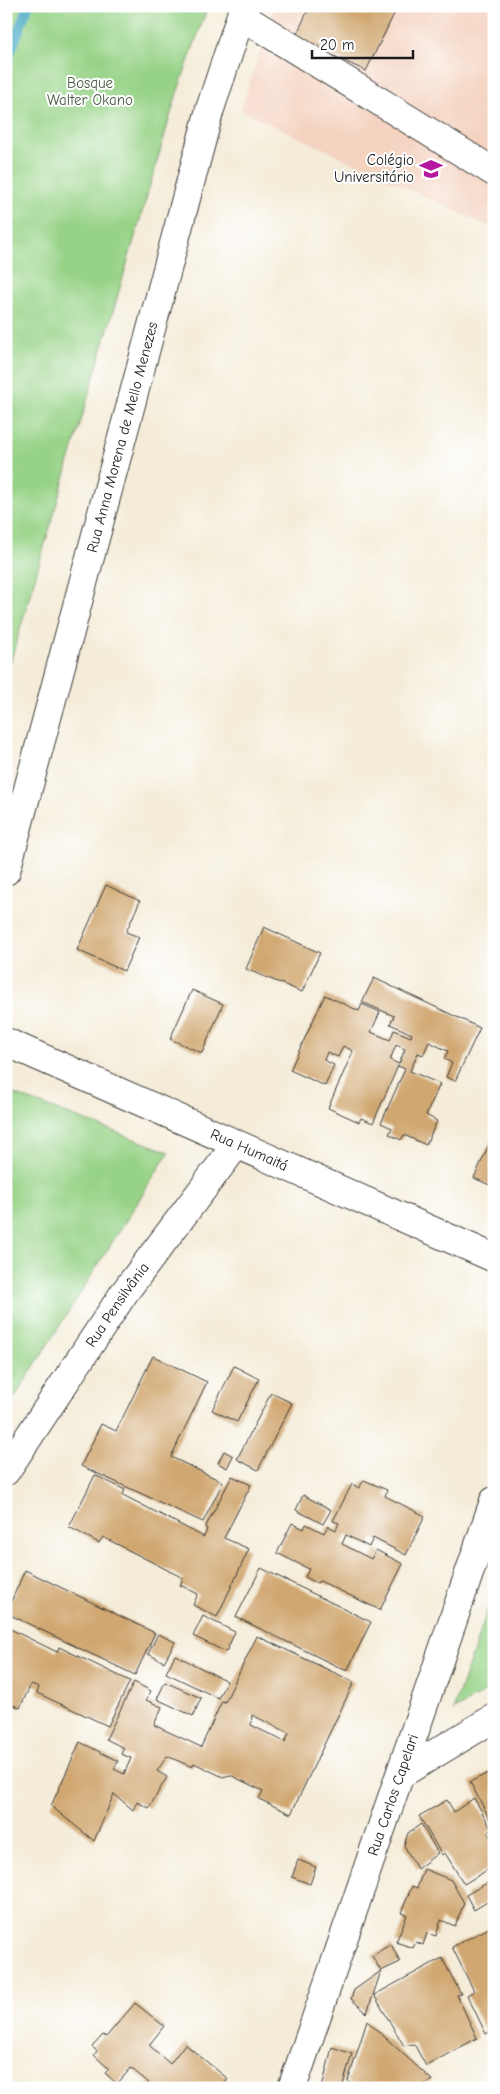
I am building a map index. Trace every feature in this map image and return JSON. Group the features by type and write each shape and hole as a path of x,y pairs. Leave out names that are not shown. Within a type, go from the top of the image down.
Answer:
{"street":[{"path":"243,11 494,172"},
{"name":"Rua Anna Morena de Mello Menezes","path":"6,871 210,109 243,11"},
{"name":"Rua Humaitá","path":"6,1042 494,1258"},
{"name":"Rua Pensilvânia","path":"6,1471 124,1293 236,1145"},
{"name":"Rua Carlos Capelari","path":"292,2088 494,1502"},
{"path":"401,1774 494,1718"}],"shaded area":[{"name":"Colégio Universitário","path":"274,6 494,6 494,229 241,110"}],"green space":[{"name":"Bosque Walter Okano","path":"6,6 208,6 177,93 6,677"},
{"path":"6,1091 169,1152 6,1411"},
{"path":"494,1591 494,1686 453,1711"}],"building":[{"path":"310,6 398,6 366,71 295,38"},
{"path":"106,885 140,901 126,932 139,937 124,971 77,950"},
{"path":"264,927 320,953 302,992 246,969"},
{"path":"374,978 480,1028 455,1081 446,1077 452,1063 444,1059 448,1051 429,1042 423,1055 418,1053 410,1071 440,1084 426,1115 437,1121 426,1145 404,1135 401,1140 389,1134 392,1128 381,1123 405,1069 398,1066 373,1123 361,1118 359,1122 328,1108 353,1051 343,1046 338,1057 327,1052 324,1060 334,1065 325,1086 290,1070 325,995 359,1011 362,1004 380,1012 371,1032 390,1040 394,1030 411,1037 412,1034 390,1024 394,1016 362,1002","holes":["396,1045 405,1049 399,1064 390,1060"]},
{"path":"192,990 223,1004 202,1053 170,1039"},
{"path":"492,1138 494,1138 494,1187 474,1178"},
{"path":"153,1356 207,1382 171,1457 223,1482 203,1522 81,1466 101,1424 116,1431"},
{"path":"234,1366 259,1379 237,1422 212,1410"},
{"path":"271,1393 292,1403 258,1470 237,1459"},
{"path":"224,1451 233,1456 227,1468 218,1463"},
{"path":"95,1475 125,1490 123,1495 204,1537 207,1529 205,1528 232,1476 251,1485 224,1538 249,1549 217,1617 193,1605 198,1594 180,1585 183,1578 103,1537 99,1543 69,1527"},
{"path":"364,1480 387,1490 385,1496 425,1516 406,1555 373,1538 369,1547 346,1535 342,1544 371,1559 376,1550 403,1564 380,1610 320,1581 317,1583 305,1577 309,1569 277,1553 292,1523 304,1529 306,1524 324,1533 328,1526 336,1530 339,1523 333,1521 352,1484 359,1488"},
{"path":"303,1495 331,1510 323,1524 296,1510"},
{"path":"261,1568 371,1622 347,1671 236,1617"},
{"path":"25,1570 155,1633 135,1675 6,1613"},
{"path":"203,1616 235,1632 226,1652 193,1636"},
{"path":"6,1627 57,1652 59,1647 130,1681 108,1726 37,1693 39,1687 31,1684 20,1708 6,1702"},
{"path":"158,1634 175,1642 164,1662 148,1654"},
{"path":"257,1636 354,1682 291,1814 259,1799 263,1791 230,1775 223,1777 194,1763 192,1767 167,1756 157,1771 167,1777 149,1808 137,1802 133,1810 114,1794 94,1841 51,1806 80,1742 118,1761 114,1769 124,1774 131,1758 121,1754 124,1748 106,1739 134,1682 151,1691 146,1700 162,1707 154,1725 201,1747 222,1701 225,1702","holes":["252,1715 289,1733 285,1742 251,1725"]},
{"path":"175,1655 227,1681 218,1698 166,1673"},
{"path":"165,1682 201,1698 193,1716 157,1699"},
{"path":"494,1770 494,1827 470,1782"},
{"path":"474,1798 492,1830 488,1833 494,1843 494,1866 464,1884 445,1853 442,1855 419,1816 447,1800 454,1812"},
{"path":"421,1824 438,1853 417,1869 404,1845 408,1833"},
{"path":"298,1860 316,1867 310,1884 292,1877"},
{"path":"424,1869 451,1880 464,1903 455,1926 441,1920 436,1936 427,1933 423,1945 416,1942 413,1948 396,1942 407,1915 401,1913 412,1886 417,1888"},
{"path":"494,1879 494,1898 474,1910 466,1895"},
{"path":"493,1926 494,2029 486,2034 467,1995 474,1991 452,1947"},
{"path":"391,1944 400,1962 381,1971 372,1956"},
{"path":"442,1958 461,1994 457,1995 477,2038 426,2066 414,2044 404,2046 374,1995"},
{"path":"381,1971 367,2013 351,1999 354,1990"},
{"path":"135,2003 164,2026 149,2045 170,2064 185,2044 228,2079 221,2088 145,2088 149,2083 131,2068 117,2084 105,2073 109,2069 94,2055 97,2051 92,2047 103,2035 106,2037"},
{"path":"367,2021 432,2080 419,2088 356,2088 348,2081"},
{"path":"332,2047 352,2054 342,2088 322,2088"}],"waterway":[{"path":"6,64 28,6"}],"place":[{"name":"Colégio Universitário","path":"431,169"}]}
